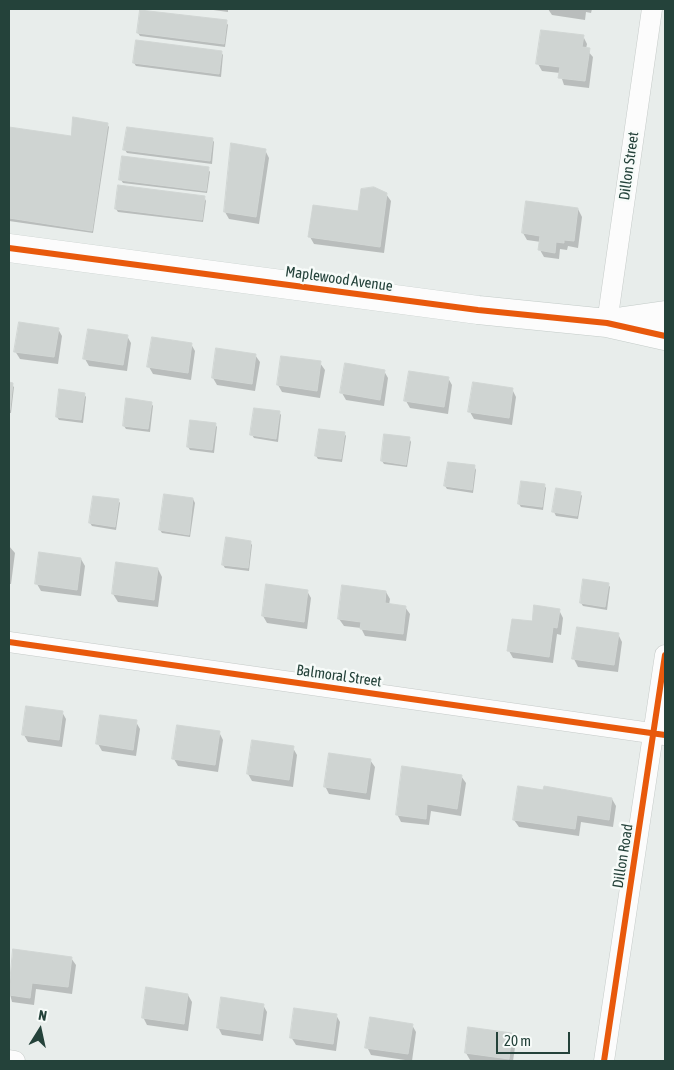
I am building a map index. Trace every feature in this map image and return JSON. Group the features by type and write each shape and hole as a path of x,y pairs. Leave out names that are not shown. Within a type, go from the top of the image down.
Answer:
{"street":[{"name":"Dillon Street","path":"606,323 652,9"},
{"name":"Maplewood Avenue","path":"9,248 478,310 606,323 665,336"},
{"name":"Maplewood Avenue","path":"606,323 665,315"},
{"name":"Balmoral Street","path":"9,642 660,734"},
{"name":"Dillon Road","path":"604,1061 660,734 665,655"},
{"path":"9,1060 14,1061"}],"building":[{"path":"140,10 227,20 224,44 137,33"},
{"path":"541,30 584,35 582,47 590,48 585,81 558,78 560,67 536,64"},
{"path":"136,40 222,51 219,74 133,63"},
{"path":"73,117 108,123 92,231 9,218 9,127 71,136"},
{"path":"127,127 213,138 210,161 123,150"},
{"path":"231,143 266,149 256,217 224,212"},
{"path":"122,156 209,167 206,191 119,180"},
{"path":"118,185 205,196 202,220 115,209"},
{"path":"374,187 387,193 380,247 308,237 313,205 358,211 361,189"},
{"path":"526,201 578,208 574,241 564,240 564,243 556,242 555,253 538,250 540,236 522,233"},
{"path":"19,322 59,328 54,357 14,352"},
{"path":"88,329 128,335 123,365 83,359"},
{"path":"152,337 192,343 188,373 147,367"},
{"path":"216,348 256,354 252,384 212,378"},
{"path":"281,356 321,361 317,391 277,385"},
{"path":"345,363 385,370 380,400 340,393"},
{"path":"409,371 449,377 444,407 404,401"},
{"path":"9,382 13,383 10,410 9,410"},
{"path":"473,382 513,388 509,418 468,412"},
{"path":"59,389 85,393 81,420 56,417"},
{"path":"126,398 152,402 148,429 123,426"},
{"path":"254,408 280,411 276,439 250,435"},
{"path":"190,420 216,423 212,450 187,447"},
{"path":"319,429 345,432 341,459 315,456"},
{"path":"384,434 410,437 406,465 381,461"},
{"path":"448,462 475,465 472,490 444,486"},
{"path":"521,481 545,484 542,507 518,504"},
{"path":"556,488 581,492 577,516 552,512"},
{"path":"164,494 193,498 189,535 159,530"},
{"path":"93,496 119,499 115,527 89,523"},
{"path":"226,537 251,541 248,568 222,565"},
{"path":"39,552 81,558 77,590 35,584"},
{"path":"116,562 158,568 154,600 112,594"},
{"path":"583,579 609,583 605,607 580,603"},
{"path":"266,584 308,590 304,622 262,616"},
{"path":"342,585 386,591 385,603 406,606 403,634 360,629 361,622 338,619"},
{"path":"534,605 560,609 557,628 553,627 549,657 507,651 512,619 532,621"},
{"path":"577,627 619,633 614,665 572,659"},
{"path":"26,706 63,711 59,740 22,735"},
{"path":"100,715 137,720 133,750 96,744"},
{"path":"177,725 220,731 215,765 172,759"},
{"path":"252,740 294,746 289,780 247,774"},
{"path":"329,753 371,759 366,793 324,787"},
{"path":"402,766 462,775 457,809 427,804 426,819 396,815"},
{"path":"518,786 543,790 544,786 612,798 609,820 577,815 575,829 513,820"},
{"path":"13,949 72,957 68,987 32,983 30,998 9,995"},
{"path":"146,987 188,994 184,1024 142,1018"},
{"path":"221,997 264,1004 260,1034 217,1028"},
{"path":"294,1008 337,1014 333,1044 290,1038"},
{"path":"370,1017 413,1024 408,1054 365,1048"},
{"path":"468,1027 512,1033 509,1059 465,1053"}],"cycle path":[{"path":"9,248 478,310 607,323 665,336"},
{"path":"9,642 665,735"},
{"path":"604,1061 665,655"}]}
